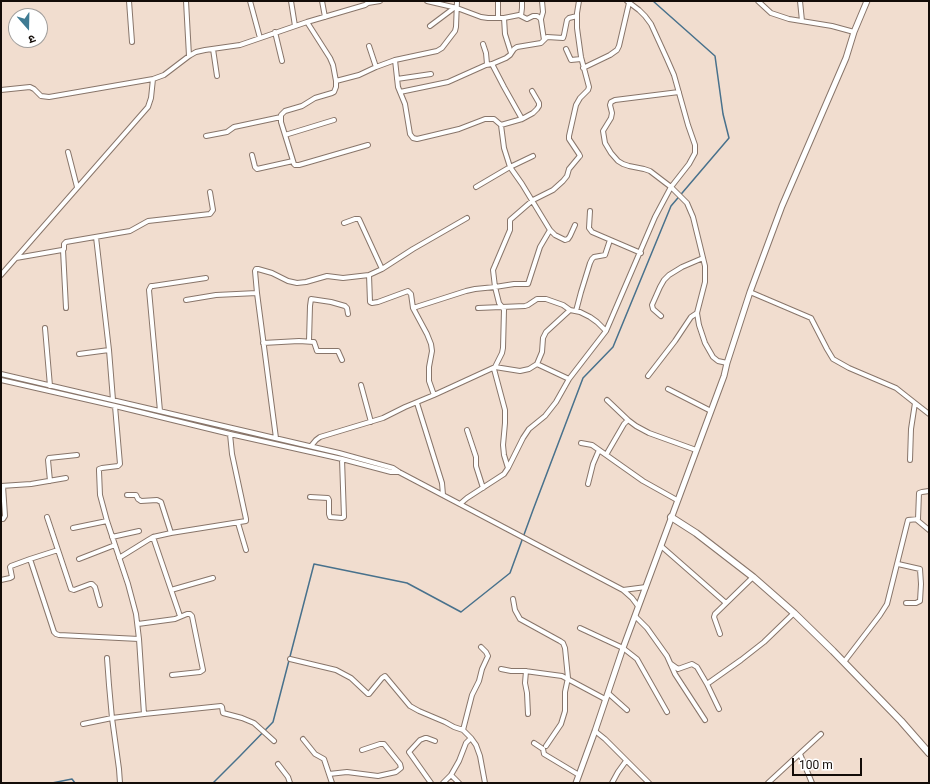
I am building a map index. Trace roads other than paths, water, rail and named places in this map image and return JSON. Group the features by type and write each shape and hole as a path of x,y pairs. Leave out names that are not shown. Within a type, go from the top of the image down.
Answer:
{"main road":[{"path":"671,517 696,532 753,577 794,613 901,721 929,753"}],"street":[{"path":"128,1 132,42"},
{"path":"186,1 189,56"},
{"path":"250,1 260,38"},
{"path":"291,1 295,26"},
{"path":"322,1 325,16"},
{"path":"1,90 27,87 34,89 41,96 49,97 153,79 164,75 189,56 200,51 240,45 325,16 365,5 368,2 380,1"},
{"path":"427,1 456,8 484,18 504,18 518,15 526,19 533,16 537,16 541,19"},
{"path":"336,82 359,75 395,60 437,51 442,48 455,31 457,24 457,1"},
{"path":"498,1 498,18"},
{"path":"521,16 522,1"},
{"path":"542,1 541,19 544,40"},
{"path":"508,468 502,445 505,416 495,371 502,348 504,309 499,303 493,270 510,230 510,220 533,200 553,190 563,182 567,176 569,168 580,157 569,139 576,105 589,87 581,59 577,16 579,1"},
{"path":"758,1 763,3 771,13 789,19 854,32"},
{"path":"800,1 802,21"},
{"path":"576,783 638,606 724,376 750,292 782,206 846,58 854,32 867,1"},
{"path":"460,504 502,476 508,468 526,433 534,424 545,416 556,402 569,379 606,331 641,253 655,217 695,152 695,145 672,70 651,24 639,10 628,2 617,50 583,68"},
{"path":"430,26 456,8"},
{"path":"400,92 448,82 506,58 517,47 541,43 547,37 563,38 566,20 577,16"},
{"path":"504,18 505,34 511,53"},
{"path":"307,22 330,58 333,65 336,89 332,93 315,98 302,106 283,113 281,122 293,161 295,165 299,166 368,146"},
{"path":"275,32 282,61"},
{"path":"484,44 489,64 522,119"},
{"path":"369,46 376,67"},
{"path":"213,49 217,76"},
{"path":"566,49 571,60 581,59"},
{"path":"395,60 397,79 405,104 411,137 414,139 459,129 488,119 494,119 501,125 504,148 510,167 533,200 550,230 555,236 565,240 568,239 575,225"},
{"path":"397,79 431,74"},
{"path":"1,275 148,107 151,98 153,79"},
{"path":"501,125 522,119 533,113 540,106 532,91"},
{"path":"679,92 612,101 610,104 612,118 603,132 606,147 618,161 629,166 650,171 672,188 687,203 693,217 705,266 705,282 697,314 699,325 705,343 713,357 718,361 727,363"},
{"path":"206,136 227,132 234,127 281,117"},
{"path":"285,135 334,120"},
{"path":"68,152 77,187"},
{"path":"252,155 255,167 257,169 293,161"},
{"path":"476,187 510,167 533,156"},
{"path":"66,308 63,250 66,242 130,231 148,221 210,214 213,210 210,192"},
{"path":"590,211 589,228 592,232 641,253"},
{"path":"276,438 255,271 258,269 297,282 306,282 327,276 348,278 369,276 467,218"},
{"path":"344,223 354,219 359,220 382,269"},
{"path":"413,308 475,289 529,283 540,247 550,230"},
{"path":"96,238 109,350 113,400"},
{"path":"576,311 590,263 594,257 605,255 610,240"},
{"path":"16,258 63,250"},
{"path":"661,316 653,309 652,305 664,280 682,267 703,258"},
{"path":"369,276 370,302 372,303 408,291 411,294 413,308 431,344 432,351 429,367 429,381 434,395"},
{"path":"160,411 149,290 151,286 206,278"},
{"path":"750,292 811,318 833,359 849,368 896,388 929,414"},
{"path":"186,300 216,295 257,293"},
{"path":"309,341 311,299 345,306 348,314"},
{"path":"478,308 524,306 543,299 557,303 570,310 590,317 606,331"},
{"path":"312,446 320,437 387,417 495,367 520,371 529,369 538,364 542,352 543,338 546,332 570,310"},
{"path":"648,376 691,318 697,314"},
{"path":"45,328 50,386"},
{"path":"263,343 315,342 317,351 338,351 342,360"},
{"path":"79,354 109,350"},
{"path":"538,364 569,379"},
{"path":"1,374 198,421 312,446 395,469 623,590 638,606"},
{"path":"1,380 393,472 399,472"},
{"path":"361,385 371,422"},
{"path":"668,389 711,411"},
{"path":"607,400 636,426 649,433 696,450"},
{"path":"417,403 442,483 443,495"},
{"path":"910,460 911,429 915,403"},
{"path":"115,406 120,464 118,466 100,468 100,494 107,521 130,590 138,624 144,714"},
{"path":"606,455 624,424 628,420"},
{"path":"467,430 474,450 476,466 483,488"},
{"path":"120,558 153,537 246,521 232,454 230,434"},
{"path":"581,444 592,445 643,481 678,500"},
{"path":"588,484 593,464 599,450"},
{"path":"50,481 49,458 77,454"},
{"path":"310,497 328,498 330,517 344,517 342,459"},
{"path":"1,519 3,519 4,516 2,486 66,478"},
{"path":"917,520 919,518 919,493 929,491"},
{"path":"128,495 135,495 141,501 157,500 161,502 171,533"},
{"path":"47,517 71,589 74,590 92,584 100,605"},
{"path":"844,662 887,604 908,520 917,520 929,530"},
{"path":"73,528 107,521"},
{"path":"238,523 246,550"},
{"path":"112,537 139,531"},
{"path":"153,537 180,616"},
{"path":"79,559 115,546"},
{"path":"661,546 726,603"},
{"path":"1,580 12,577 10,567 12,565 58,550"},
{"path":"30,559 54,632 56,634 139,639"},
{"path":"898,564 920,569 920,601 918,603 906,603"},
{"path":"720,634 714,617 715,614 753,577"},
{"path":"171,590 213,578"},
{"path":"623,590 646,587"},
{"path":"512,599 515,610 520,619 563,643 565,648 568,678 565,692 565,711 563,719 546,746"},
{"path":"706,684 728,670 764,642 794,613"},
{"path":"138,624 173,619 188,614 192,616 203,670 200,672 172,675"},
{"path":"635,616 647,628 667,656 675,674 705,720"},
{"path":"580,628 623,648 634,657 639,662 667,712"},
{"path":"463,730 472,695 480,681 482,667 488,656 481,647"},
{"path":"107,658 112,718 120,783"},
{"path":"290,659 336,670 350,678 368,694 385,676 410,706 463,730 471,738 476,745 480,756 485,783"},
{"path":"671,664 678,668 694,664 719,709"},
{"path":"501,669 559,675 568,678 605,699"},
{"path":"526,671 525,683 528,693 528,714"},
{"path":"608,693 627,710"},
{"path":"83,724 112,718 221,706 223,713 254,723 274,741"},
{"path":"595,731 649,783"},
{"path":"768,783 821,734"},
{"path":"431,783 409,752 420,740 424,738 435,741"},
{"path":"442,783 451,775 459,761 466,743 471,738"},
{"path":"303,739 315,754 324,758 332,783"},
{"path":"534,743 543,750 544,754 579,775"},
{"path":"329,774 347,772 378,776 396,772 401,768 400,764 384,744 362,750"},
{"path":"800,754 812,783"},
{"path":"612,783 626,761"},
{"path":"278,764 288,777 290,783"},
{"path":"451,775 459,783"}],"waterway":[{"path":"213,783 273,722 314,564 407,583 461,612 510,573 583,378 613,347 671,206 729,138 723,114 715,56 653,1"},
{"path":"52,783 72,779 75,783"}]}
